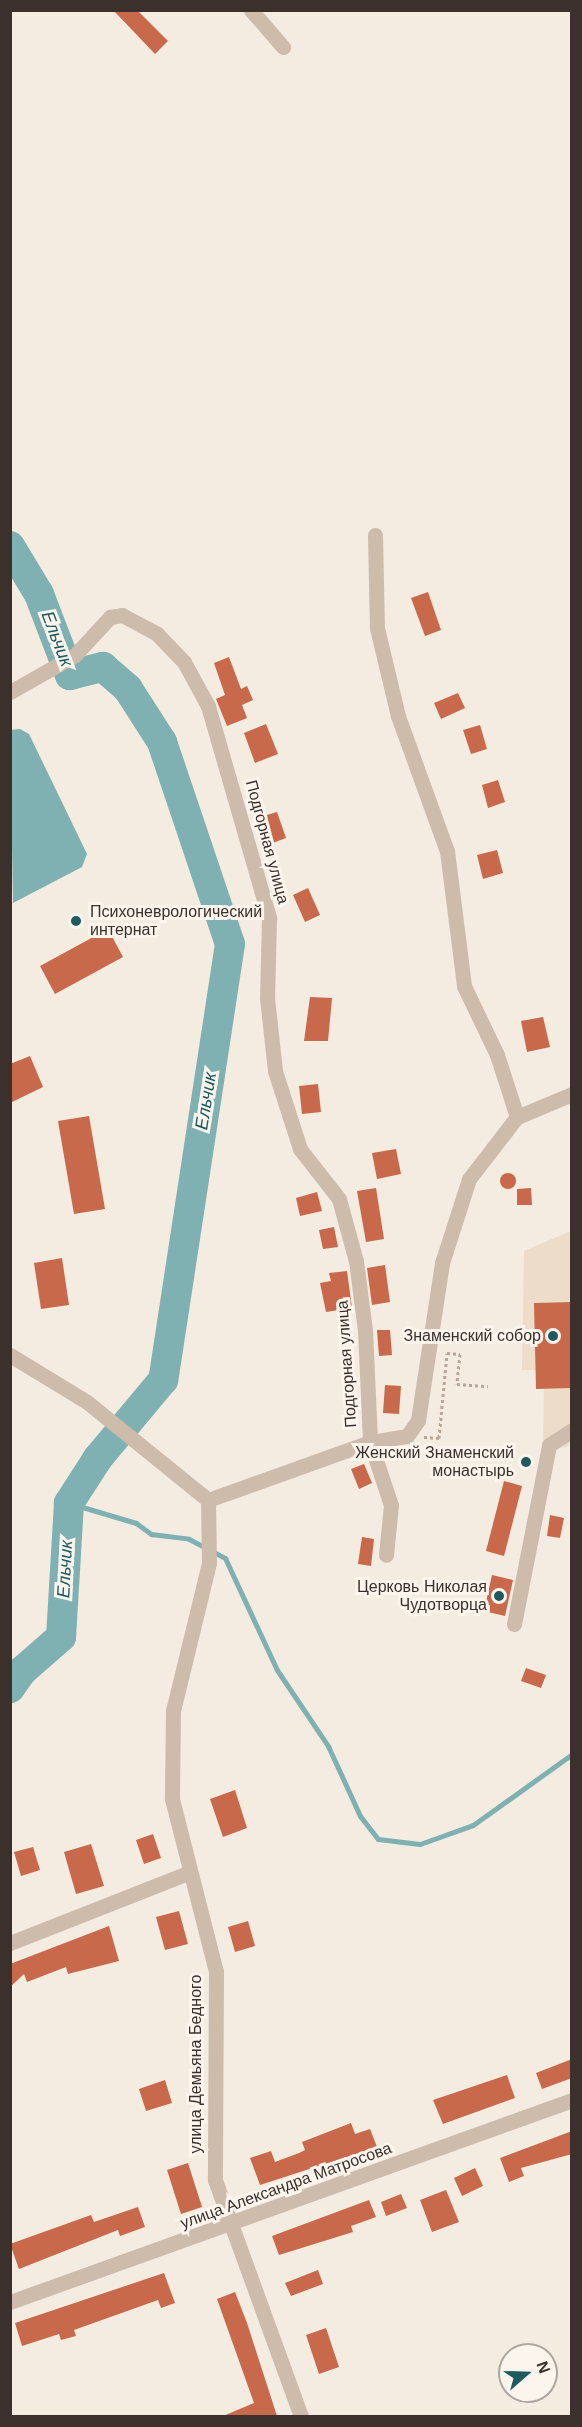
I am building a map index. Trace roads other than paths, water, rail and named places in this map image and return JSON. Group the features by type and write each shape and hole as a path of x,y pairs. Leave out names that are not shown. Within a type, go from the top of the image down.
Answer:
{"street":[{"path":"251,10 283,47"},
{"path":"375,535 377,628 395,705 447,851 464,986 497,1055 517,1118"},
{"name":"Подгорная улица","path":"10,692 75,655 110,617 122,615 157,634 177,655 208,706 269,918 267,998 275,1071 300,1149 339,1199 356,1261 365,1330 370,1442 391,1504 386,1555"},
{"path":"10,1355 87,1402 152,1457 208,1500 370,1442 407,1436 418,1420 442,1263 469,1179 517,1118 572,1094"},
{"path":"514,1624 549,1445 572,1430"},
{"name":"улица Демьяна Бедного","path":"208,1500 209,1563 173,1711 172,1799 188,1873 216,1971 215,2180 234,2226 301,2416"},
{"path":"10,1943 188,1873"},
{"name":"улица Александра Матросова","path":"10,2302 234,2226 572,2100"}],"water":[{"path":"20,729 29,734 87,854 82,867 13,903 10,730"}],"waterway":[{"name":"Ельчик","path":"10,546 39,594 70,675 103,667 128,689 162,742 230,944 163,1380 98,1458 69,1503 61,1637 22,1671 10,1688"},
{"path":"69,1503 136,1523 151,1534 189,1539 225,1558 277,1670 328,1746 360,1816 378,1839 420,1844 473,1825 572,1754"}],"place":[{"name":"Психоневрологический интернат","path":"76,921"},
{"name":"Знаменский собор","path":"553,1336"},
{"name":"Женский Знаменский монастырь","path":"526,1462"},
{"name":"Церковь Николая Чудотворца","path":"499,1596"}]}
